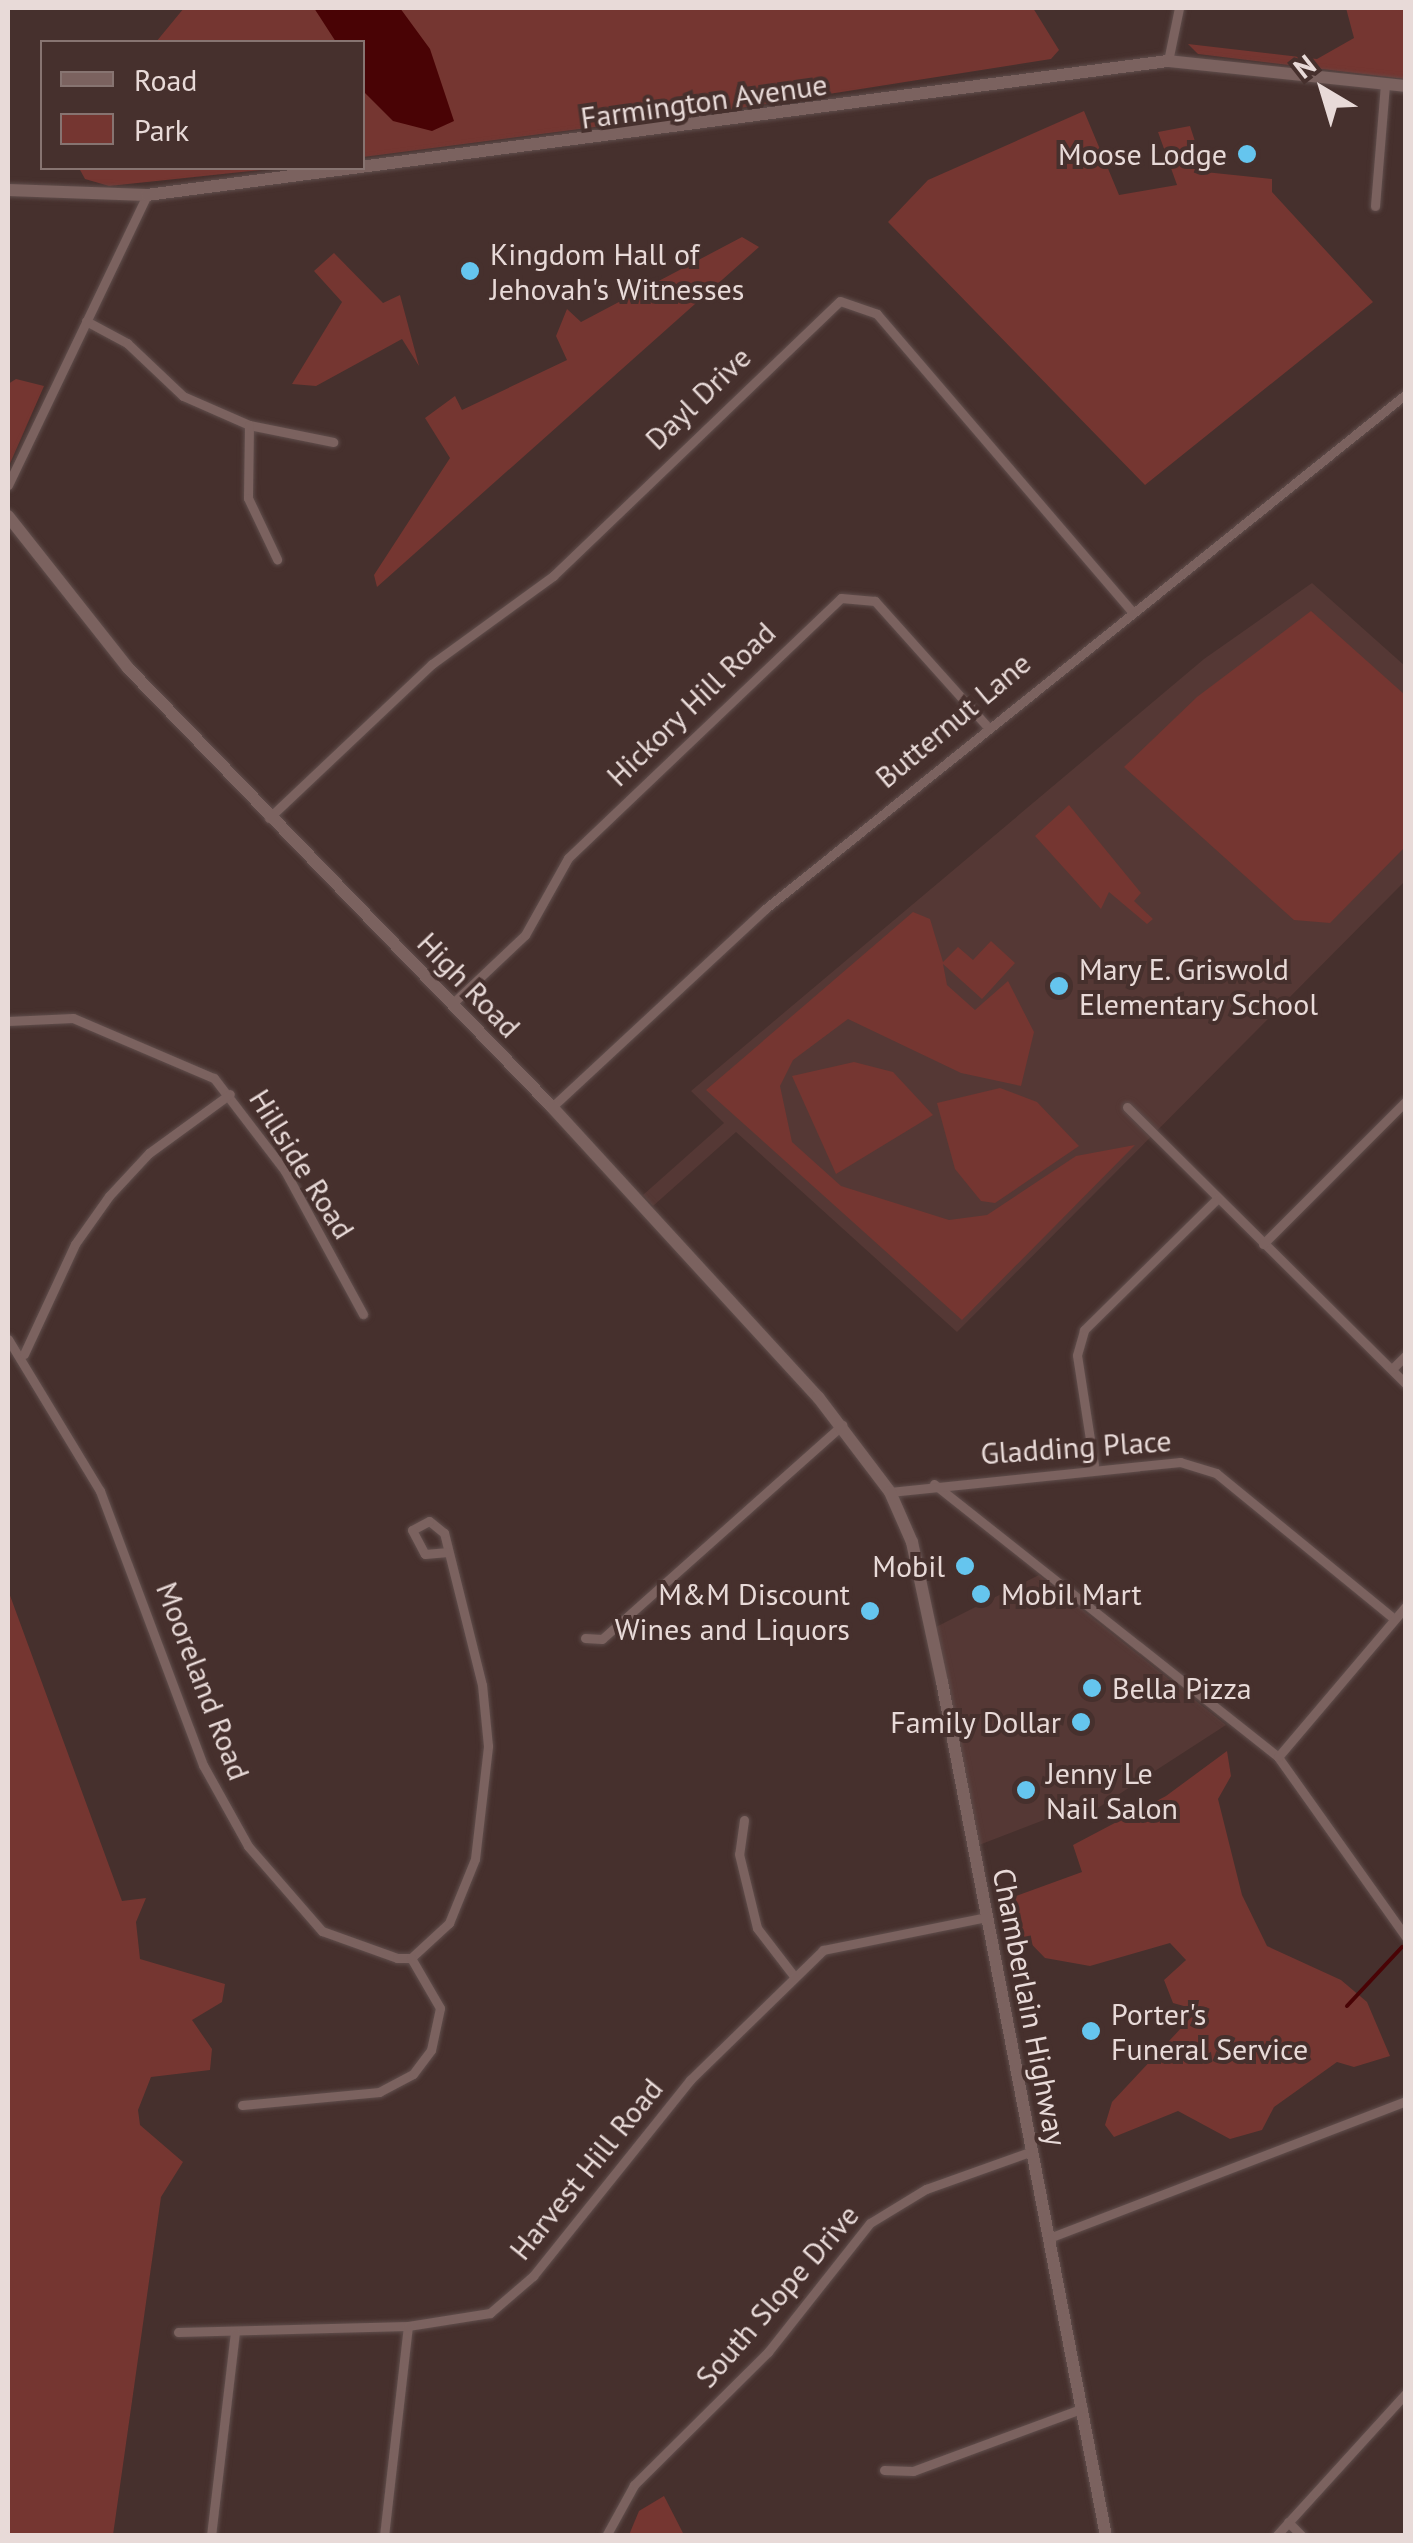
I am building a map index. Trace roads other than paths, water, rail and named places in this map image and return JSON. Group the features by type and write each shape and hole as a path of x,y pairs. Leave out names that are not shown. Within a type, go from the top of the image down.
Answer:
{"main road":[{"name":"Farmington Avenue","path":"365,166 1168,61 1406,86"},
{"name":"Farmington Avenue","path":"8,190 147,195 337,170"},
{"name":"High Road","path":"8,516 128,668 552,1106 842,1425 890,1492"},
{"name":"Chamberlain Highway","path":"890,1492 921,1580 1106,2536"}],"street":[{"path":"1168,61 1179,8"},
{"path":"1374,206 1385,86"},
{"path":"8,485 147,195"},
{"name":"Dayl Drive","path":"270,818 432,664 552,576 840,301 877,314 1132,612"},
{"path":"86,321 127,343 183,396 250,425 334,442"},
{"name":"Butternut Lane","path":"552,1106 737,932 986,725 1406,394"},
{"path":"250,425 248,498 277,559"},
{"name":"Hickory Hill Road","path":"454,1003 525,935 568,858 841,598 875,600 986,725"},
{"name":"Hillside Road","path":"8,1020 74,1018 188,1064 230,1094 362,1314"},
{"path":"24,1354 75,1244 109,1196 148,1154 230,1094"},
{"path":"1263,1244 1406,1101"},
{"path":"1127,1107 1406,1384"},
{"path":"1094,1465 1077,1355 1084,1330 1217,1199"},
{"name":"Mooreland Road","path":"8,1339 24,1354 100,1491 203,1765 248,1846 322,1931 347,1946 411,1958"},
{"path":"1392,1369 1406,1355"},
{"path":"585,1638 602,1639 842,1425"},
{"name":"Gladding Place","path":"890,1492 1094,1465 1180,1462 1216,1473 1393,1618"},
{"path":"934,1484 1278,1757 1406,1937"},
{"path":"242,2104 379,2092 413,2074 432,2050 440,2008 411,1958 463,1904 488,1746 448,1552 438,1524 412,1530 426,1554 448,1552"},
{"path":"1278,1757 1406,1606"},
{"path":"744,1820 739,1854 757,1928 793,1976"},
{"name":"Harvest Hill Road","path":"178,2332 459,2323 510,2300 690,2080 793,1976 847,1938 987,1917"},
{"path":"1049,2238 1406,2102"},
{"name":"South Slope Drive","path":"606,2536 634,2485 768,2352 870,2223 926,2189 1032,2151"},
{"path":"384,2536 408,2326"},
{"path":"211,2536 235,2333"},
{"path":"1276,2536 1405,2394"},
{"path":"884,2470 913,2471 1083,2408"},
{"path":"1288,2522 1302,2536"}],"waterway":[{"path":"1347,2006 1402,1947"}],"place":[{"name":"Moose Lodge","path":"1247,154"},
{"name":"Kingdom Hall of Jehovah's Witnesses","path":"470,271"},
{"name":"Mary E. Griswold Elementary School","path":"1059,986"},
{"name":"Mobil","path":"965,1566"},
{"name":"Mobil Mart","path":"981,1594"},
{"name":"M&M Discount Wines and Liquors","path":"870,1611"},
{"name":"Bella Pizza","path":"1092,1688"},
{"name":"Family Dollar","path":"1081,1722"},
{"name":"Jenny Le Nail Salon","path":"1026,1790"},
{"name":"Porter's Funeral Service","path":"1091,2031"}]}
